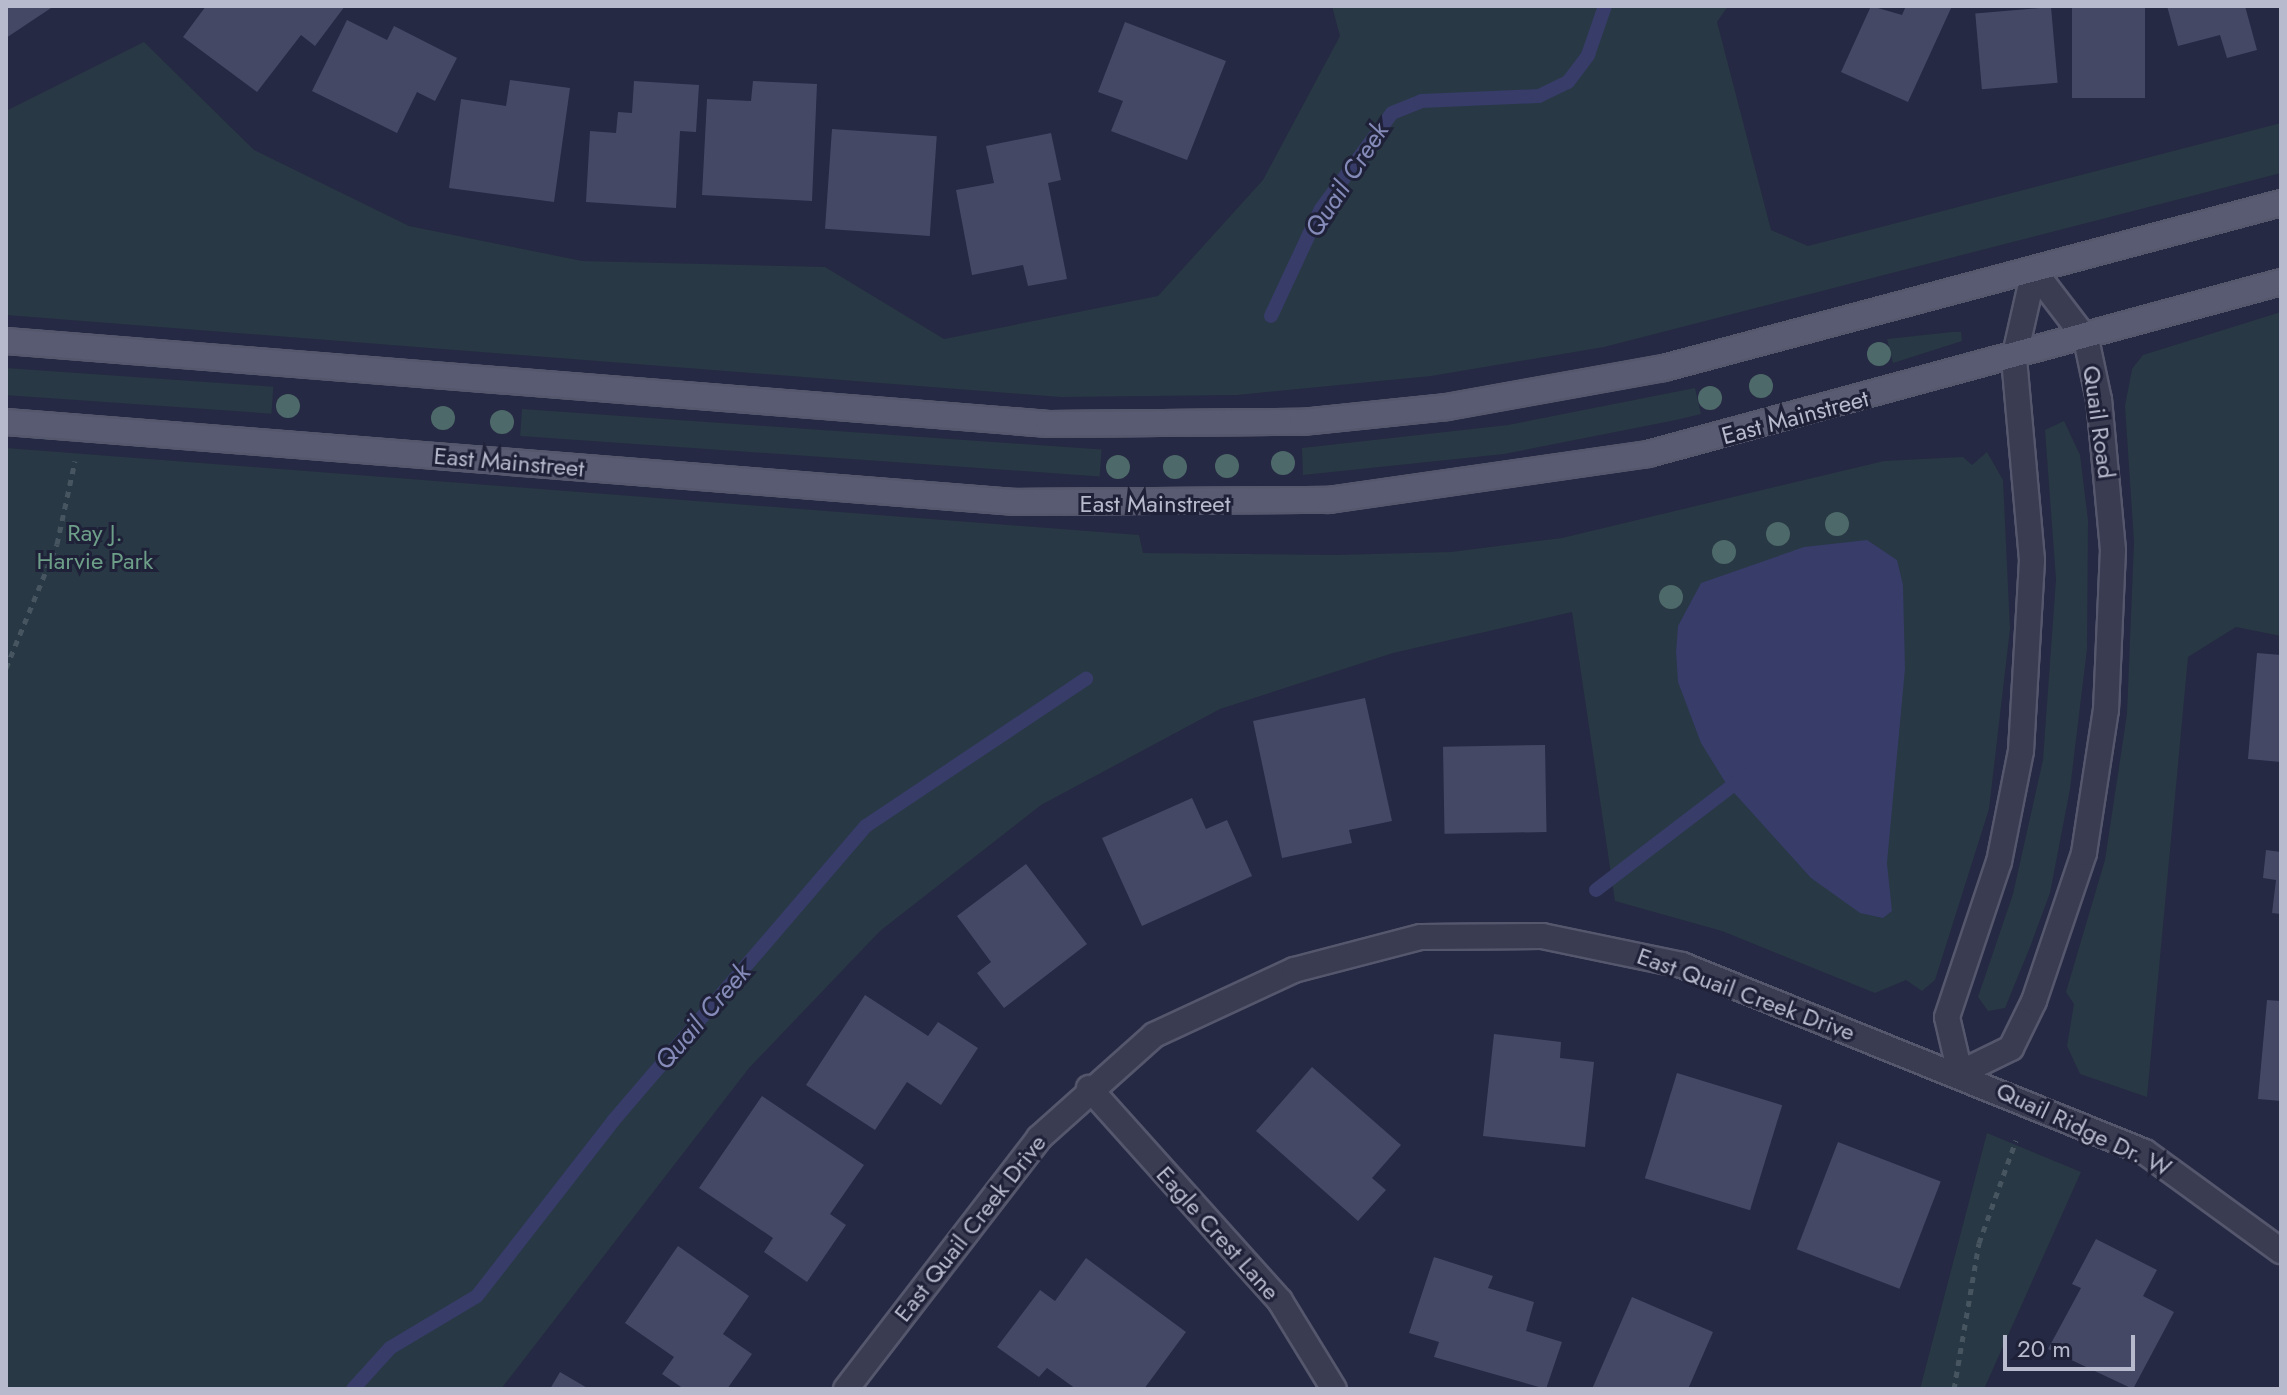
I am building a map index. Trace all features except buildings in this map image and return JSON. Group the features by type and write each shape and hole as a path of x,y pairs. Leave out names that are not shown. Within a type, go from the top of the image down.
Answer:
{"main road":[{"path":"6,341 1037,423 1242,425 1417,411 1579,385 2034,271 2281,203"},
{"name":"East Mainstreet","path":"6,422 1016,502 1214,505 1426,491 1601,463 2014,359 2281,282"}],"street":[{"name":"Quail Road","path":"1960,1073 2011,1048 2055,947 2092,819 2109,680 2113,550 2099,400 2086,339 2034,271"},
{"path":"1960,1073 1947,1017 2005,839 2025,711 2032,560 2014,359 2034,271"},
{"name":"East Quail Creek Drive","path":"846,1389 1004,1179 1089,1088 1154,1035 1256,984 1387,943 1464,935 1542,936 1643,954 1960,1073"},
{"name":"Quail Ridge Dr. W","path":"1960,1073 2145,1152 2281,1251"},
{"name":"Eagle Crest Lane","path":"1089,1088 1280,1301 1334,1389"}],"path":[{"path":"6,668 65,520 78,428"},
{"path":"1954,1389 1979,1243 2016,1140"}],"green space":[{"path":"1332,6 1728,6 1717,22 1771,230 1808,246 2281,123 2281,173 1604,347 1431,376 1237,395 1061,397 6,315 6,111 144,42 254,150 409,226 582,261 825,267 944,339 1158,296 1263,180 1340,36"},
{"path":"2281,312 2281,636 2236,627 2188,657 2147,1097 2080,1074 2067,1046 2074,1004 2066,992 2105,860 2127,714 2134,542 2125,406 2132,369 2143,355"},
{"path":"1961,332 1962,341 1893,363 1887,339"},
{"path":"6,368 273,387 271,414 6,395"},
{"path":"1695,388 1701,414 1676,420 1504,454 1303,475 1302,448 1508,425"},
{"path":"522,409 1102,450 1100,476 520,436"},
{"path":"2064,421 2080,455 2088,520 2087,649 2070,789 2050,893 2005,1008 1988,1011 1978,997 2013,894 2043,760 2056,579 2045,430"},
{"name":"Ray J. Harvie Park","path":"6,448 1139,535 1143,553 1335,555 1451,552 1562,538 1884,461 1963,457 1972,465 1987,452 2003,480 2010,629 1989,809 1935,980 1922,991 1906,980 1875,993 1722,931 1615,901 1572,612 1393,653 1220,709 1041,805 880,931 749,1068 501,1389 6,1389"},
{"path":"1987,1133 2081,1172 1984,1389 1920,1389"}],"water":[{"path":"1867,540 1897,560 1903,585 1905,669 1887,863 1892,911 1883,918 1860,913 1811,878 1727,785 1701,743 1678,682 1676,652 1678,626 1701,583 1804,547"}],"waterway":[{"name":"Quail Creek","path":"1271,316 1321,209 1392,113 1421,101 1539,96 1568,82 1588,55 1605,6"},
{"name":"Quail Creek","path":"353,1389 390,1348 477,1296 613,1121 866,826 1086,679"},
{"path":"1596,890 1745,776"}]}
